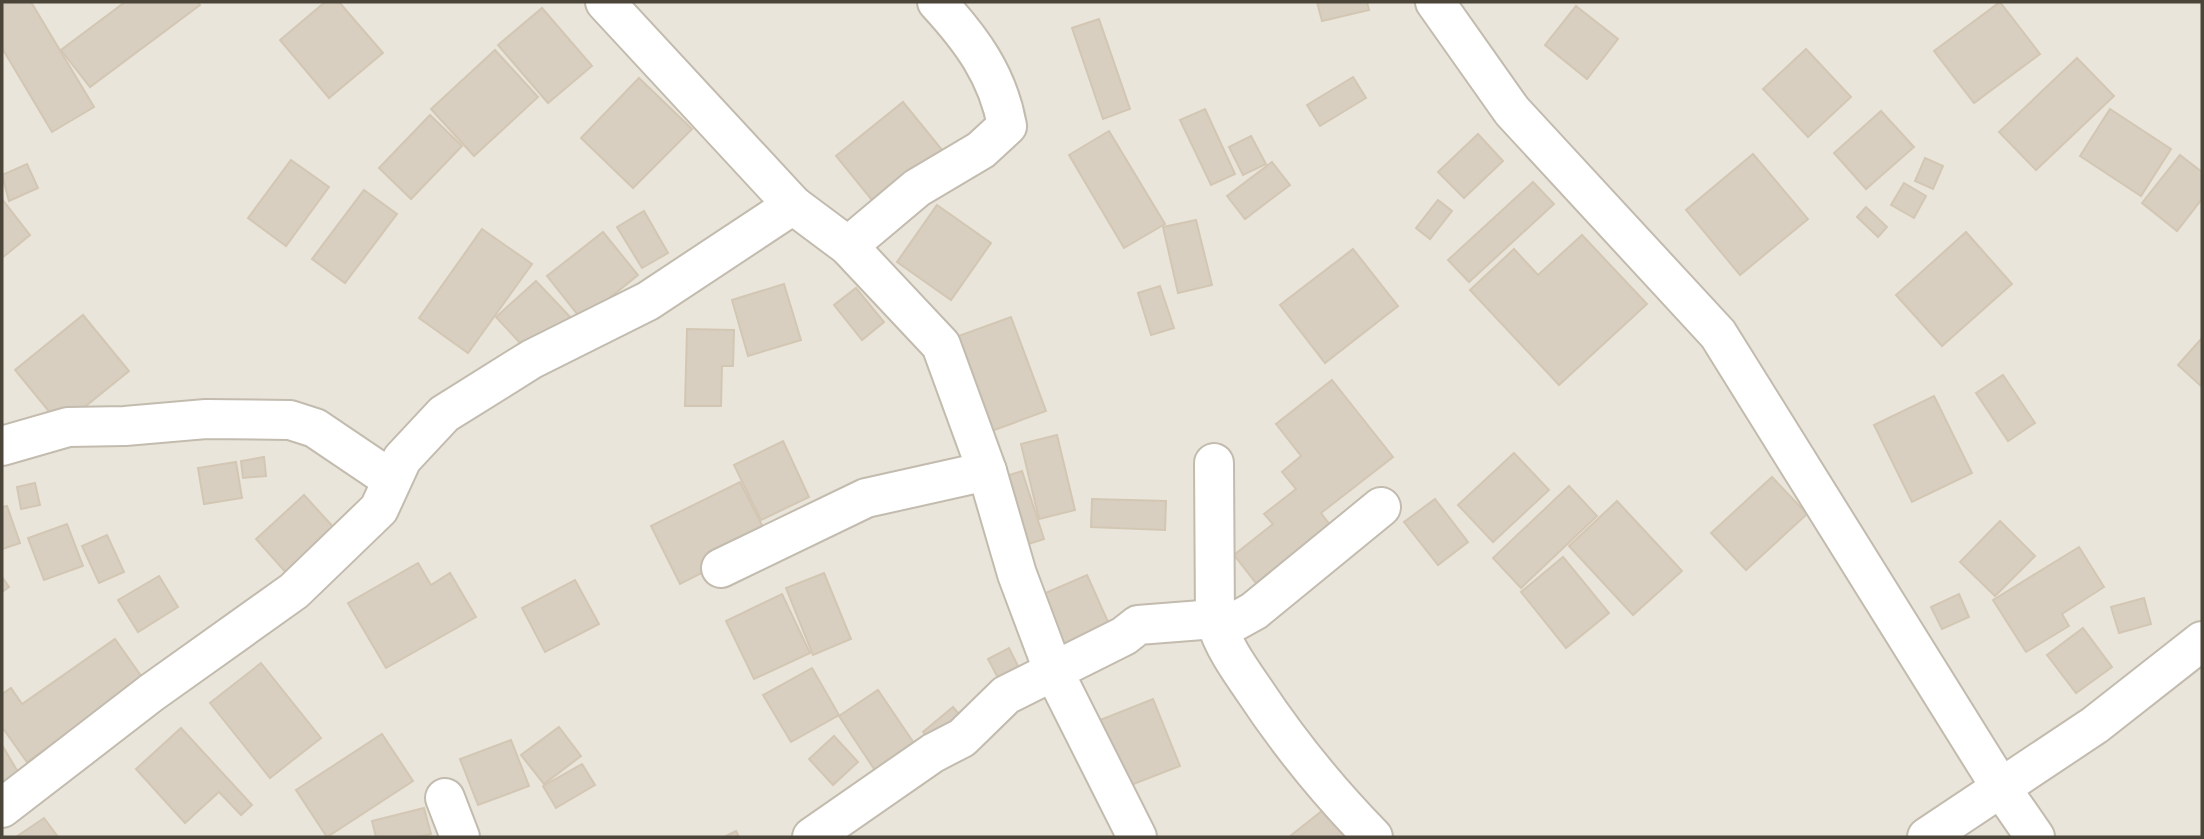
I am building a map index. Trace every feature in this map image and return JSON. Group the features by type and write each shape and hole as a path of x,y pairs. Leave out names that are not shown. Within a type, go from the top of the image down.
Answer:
{"street":[{"path":"605,2 793,205 848,246 941,345 987,471 1017,574 1054,670 1137,837"},
{"path":"848,246 917,188 981,150 1007,126 1002,96 972,41 937,2"},
{"path":"1435,2 1512,111 1718,334 2001,788 2035,837"},
{"path":"2,808 151,693 294,591 379,509 402,459 444,414 532,359 648,301 793,205"},
{"path":"2,446 68,427 125,426 206,419 290,420 315,428 391,480"},
{"path":"1214,463 1214,619 1222,642 1283,735 1334,797 1373,837"},
{"path":"721,568 866,499 987,471"},
{"path":"812,837 933,753 962,738 1006,695 1124,636 1138,625 1214,619 1236,621 1254,611 1381,507"},
{"path":"1927,837 2095,725 2202,641"},
{"path":"445,798 460,837"}],"shaded area":[{"path":"2,2 2202,2 2202,837 2,837"}],"building":[{"path":"2,2 31,2 94,107 52,132 2,48"},
{"path":"125,2 198,2 200,5 90,87 61,50"},
{"path":"325,2 339,2 383,53 329,98 280,40"},
{"path":"1317,2 1367,2 1369,10 1322,21"},
{"path":"2000,2 2040,54 1974,103 1934,51"},
{"path":"1576,6 1618,39 1587,79 1545,45"},
{"path":"542,8 592,66 548,103 498,45"},
{"path":"1099,19 1130,109 1103,119 1072,28"},
{"path":"1806,49 1851,97 1808,137 1763,89"},
{"path":"495,50 538,97 474,156 431,109"},
{"path":"2077,58 2114,96 2036,170 1999,132"},
{"path":"1353,77 1366,98 1320,126 1307,105"},
{"path":"639,78 692,129 633,188 581,138"},
{"path":"903,102 943,151 876,205 836,156"},
{"path":"1205,109 1235,174 1211,185 1180,120"},
{"path":"2110,109 2171,149 2141,196 2080,156"},
{"path":"1881,111 1914,147 1866,189 1834,153"},
{"path":"430,115 462,146 411,199 379,168"},
{"path":"1109,131 1165,224 1124,248 1069,155"},
{"path":"1478,134 1503,161 1464,198 1438,172"},
{"path":"1251,136 1266,164 1243,175 1229,147"},
{"path":"1753,154 1808,219 1740,275 1686,210"},
{"path":"2180,155 2202,172 2202,199 2177,231 2142,203"},
{"path":"1925,158 1943,166 1933,189 1915,181"},
{"path":"291,160 329,187 286,246 248,218"},
{"path":"1272,162 1290,185 1245,219 1227,196"},
{"path":"27,164 38,188 9,201 2,175"},
{"path":"1533,182 1554,204 1469,282 1448,260"},
{"path":"1904,183 1926,196 1914,218 1891,205"},
{"path":"364,190 397,214 345,283 312,259"},
{"path":"2,199 30,235 2,258"},
{"path":"1438,200 1452,211 1430,239 1416,228"},
{"path":"937,205 991,243 951,300 897,262"},
{"path":"1866,207 1887,227 1878,237 1857,217"},
{"path":"644,211 668,253 642,268 617,227"},
{"path":"1196,220 1212,285 1178,293 1163,227"},
{"path":"482,229 532,264 468,353 419,318"},
{"path":"603,232 638,275 582,320 547,276"},
{"path":"1966,232 2012,284 1942,346 1896,295"},
{"path":"1582,235 1647,304 1559,385 1470,290 1514,249 1538,275"},
{"path":"1353,249 1398,306 1325,363 1280,305"},
{"path":"536,281 574,321 534,358 496,317"},
{"path":"784,284 801,340 748,356 732,300"},
{"path":"1160,286 1174,328 1151,335 1138,293"},
{"path":"856,288 884,322 862,340 834,305"},
{"path":"83,315 129,371 61,426 15,370"},
{"path":"1011,317 1046,411 989,432 953,338"},
{"path":"687,329 734,330 733,366 722,366 721,406 685,406"},
{"path":"2202,338 2202,387 2178,365"},
{"path":"2003,375 2035,423 2008,441 1976,393"},
{"path":"1332,380 1393,457 1321,513 1340,538 1266,596 1234,555 1273,524 1264,514 1296,489 1282,472 1301,456 1276,424"},
{"path":"1934,396 1972,473 1912,502 1874,425"},
{"path":"1057,435 1075,510 1039,519 1021,444"},
{"path":"783,441 809,497 761,520 734,465"},
{"path":"1514,453 1549,490 1493,542 1458,505"},
{"path":"264,457 266,476 243,478 241,461"},
{"path":"236,462 242,498 204,504 198,468"},
{"path":"1022,471 1044,539 1013,549 991,481"},
{"path":"1772,477 1807,514 1746,570 1711,533"},
{"path":"740,482 769,539 680,584 651,526"},
{"path":"35,483 40,505 21,509 17,487"},
{"path":"1569,486 1597,516 1521,588 1493,558"},
{"path":"304,495 347,542 298,586 256,539"},
{"path":"1092,499 1166,501 1165,530 1091,527"},
{"path":"1435,499 1468,542 1438,565 1404,522"},
{"path":"1617,501 1682,571 1633,615 1569,546"},
{"path":"7,506 20,543 2,549 2,507"},
{"path":"2000,521 2035,556 1995,596 1960,562"},
{"path":"67,524 83,566 44,580 28,538"},
{"path":"107,535 124,572 99,583 82,546"},
{"path":"2079,547 2104,587 2062,614 2069,626 2026,652 1993,600"},
{"path":"1563,557 1609,613 1566,648 1521,592"},
{"path":"418,563 431,585 450,573 476,617 386,668 348,603"},
{"path":"824,573 851,639 813,655 786,588"},
{"path":"1087,575 1113,633 1060,656 1034,598"},
{"path":"159,576 178,607 138,632 118,600"},
{"path":"2,577 9,587 2,592"},
{"path":"575,580 599,624 545,652 522,608"},
{"path":"782,594 810,653 754,679 726,621"},
{"path":"1959,594 1969,617 1942,629 1931,607"},
{"path":"2144,598 2151,624 2119,633 2111,607"},
{"path":"2083,628 2112,667 2076,693 2047,655"},
{"path":"115,639 144,680 27,762 2,727 2,694 11,688 22,704"},
{"path":"1009,648 1020,670 999,680 988,659"},
{"path":"261,663 321,738 270,778 210,703"},
{"path":"812,668 839,715 791,742 763,695"},
{"path":"878,690 922,755 882,781 839,716"},
{"path":"1153,699 1180,766 1126,787 1100,720"},
{"path":"953,707 977,735 945,760 923,732"},
{"path":"559,727 581,756 544,784 521,755"},
{"path":"181,728 252,805 241,815 219,792 185,823 136,769"},
{"path":"382,734 413,781 327,837 296,790"},
{"path":"834,736 858,762 833,785 809,759"},
{"path":"511,740 529,786 478,805 460,759"},
{"path":"2,745 28,789 2,800"},
{"path":"582,764 595,785 556,808 543,786"},
{"path":"1342,795 1376,837 1289,837"},
{"path":"424,808 431,834 418,837 376,837 372,821"},
{"path":"44,818 58,837 16,837"},
{"path":"736,831 739,837 724,837"}]}
